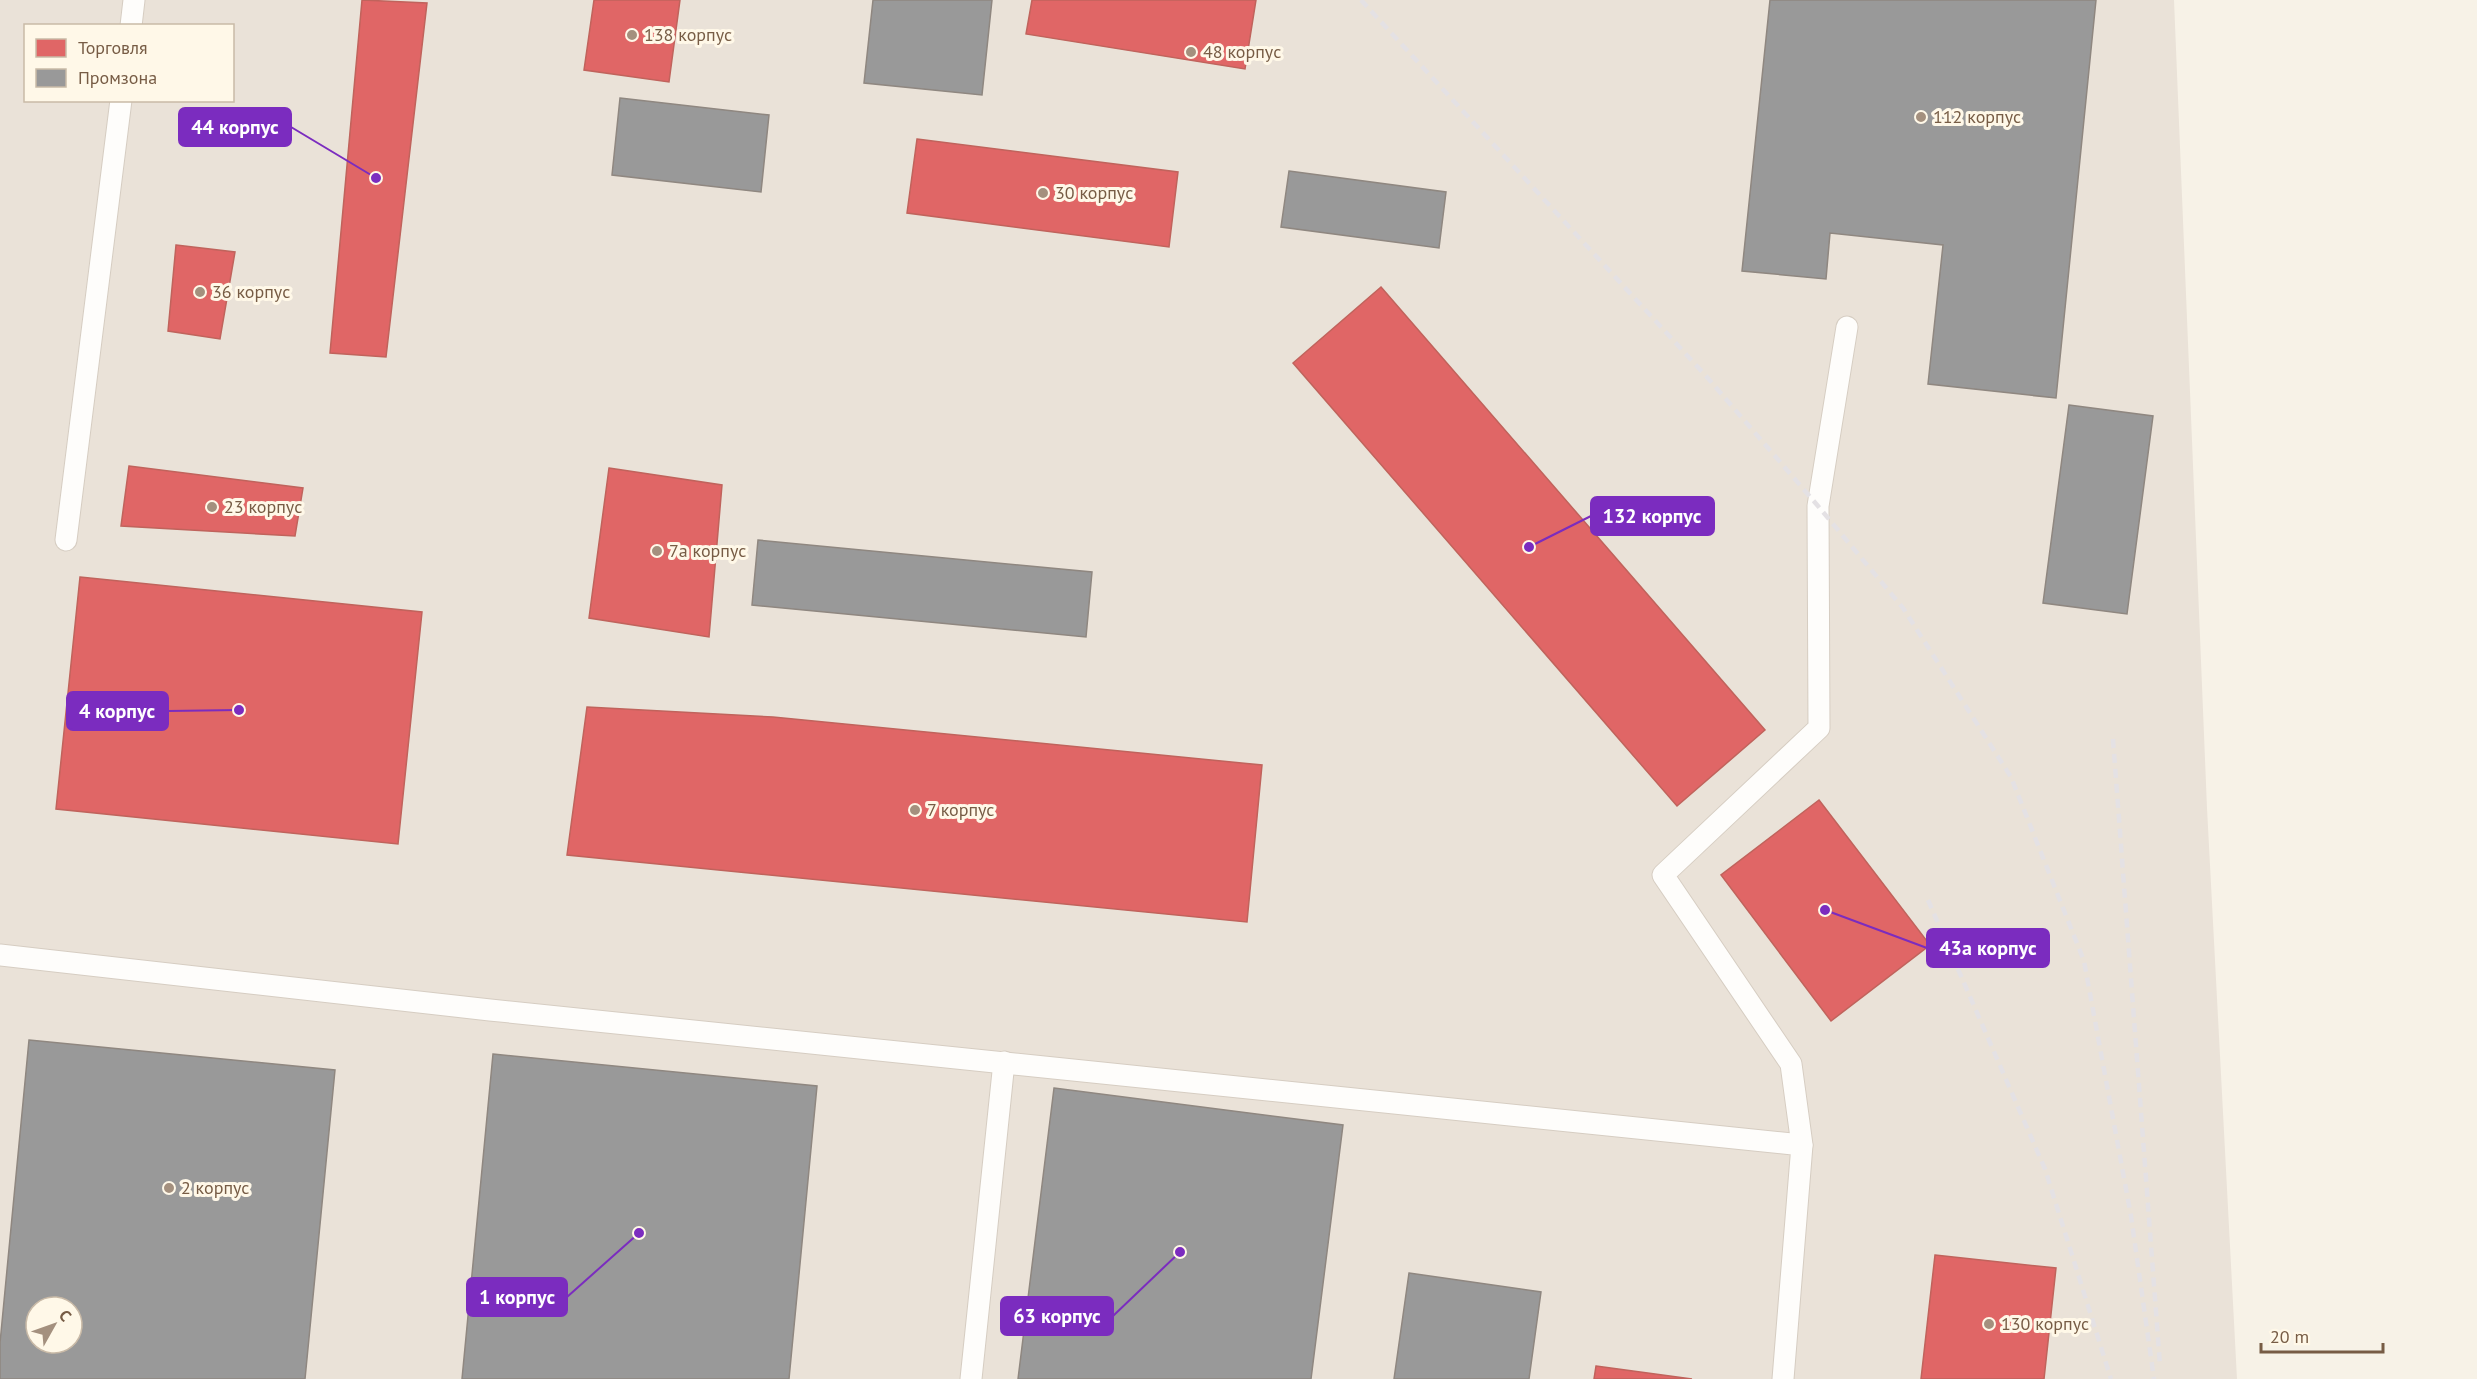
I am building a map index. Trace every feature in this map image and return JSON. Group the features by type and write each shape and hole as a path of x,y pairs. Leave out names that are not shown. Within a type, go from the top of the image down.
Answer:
{"lane":[{"path":"131,24 134,0"},
{"path":"66,540 122,102"},
{"path":"1783,1379 1802,1145 1791,1064 1663,875 1820,728 1818,506 1847,327"},
{"path":"0,956 490,1010 1802,1145"},
{"path":"971,1379 1004,1062"}],"shaded area":[{"path":"0,0 2174,0 2207,808 2237,1379 0,1379"}],"building: Торговля":[{"path":"362,0 427,3 386,357 330,353"},
{"name":"138 корпус","path":"594,0 680,0 669,82 584,70"},
{"name":"48 корпус","path":"1032,0 1256,0 1245,69 1026,34"},
{"name":"30 корпус","path":"917,139 1178,172 1169,247 907,213"},
{"name":"36 корпус","path":"176,245 235,252 220,339 168,331"},
{"path":"1381,287 1765,730 1677,806 1293,363"},
{"name":"23 корпус","path":"129,466 303,488 295,536 121,526"},
{"name":"7а корпус","path":"609,468 722,485 709,637 589,618"},
{"path":"80,577 422,612 398,844 56,809"},
{"name":"7 корпус","path":"587,707 773,717 1262,765 1247,922 567,855"},
{"path":"1819,800 1930,945 1831,1021 1721,875"},
{"name":"130 корпус","path":"1935,1255 2056,1268 2044,1379 1921,1379"},
{"path":"1596,1366 1692,1379 1594,1379"}],"building: Промзона":[{"path":"873,0 992,0 982,95 864,83"},
{"name":"112 корпус","path":"1770,0 2096,0 2056,398 1928,384 1943,245 1830,233 1826,279 1742,271"},
{"path":"620,98 769,115 761,192 612,175"},
{"path":"1289,171 1446,192 1439,248 1281,227"},
{"path":"2069,405 2153,416 2127,614 2043,603"},
{"path":"758,540 1092,572 1086,637 752,605"},
{"name":"2 корпус","path":"29,1040 335,1070 305,1379 0,1379 0,1343"},
{"path":"493,1054 817,1086 789,1379 462,1379"},
{"path":"1054,1088 1343,1125 1311,1379 1018,1379"},
{"path":"1409,1273 1541,1292 1529,1379 1394,1379"}],"railway":[{"path":"1361,0 1706,376 1818,506 1903,608 2011,777 2084,961 2131,1216 2154,1379"},
{"path":"2113,739 2160,1365"},
{"path":"1928,900 2045,1169 2111,1379"}],"place":[{"name":"138 корпус","path":"632,35"},
{"name":"48 корпус","path":"1191,52"},
{"name":"112 корпус","path":"1921,117"},
{"name":"44 корпус","path":"376,178"},
{"name":"30 корпус","path":"1043,193"},
{"name":"36 корпус","path":"200,292"},
{"name":"23 корпус","path":"212,507"},
{"name":"132 корпус","path":"1529,547"},
{"name":"7а корпус","path":"657,551"},
{"name":"4 корпус","path":"239,710"},
{"name":"7 корпус","path":"915,810"},
{"name":"43а корпус","path":"1825,910"},
{"name":"2 корпус","path":"169,1188"},
{"name":"1 корпус","path":"639,1233"},
{"name":"63 корпус","path":"1180,1252"},
{"name":"130 корпус","path":"1989,1324"}]}
